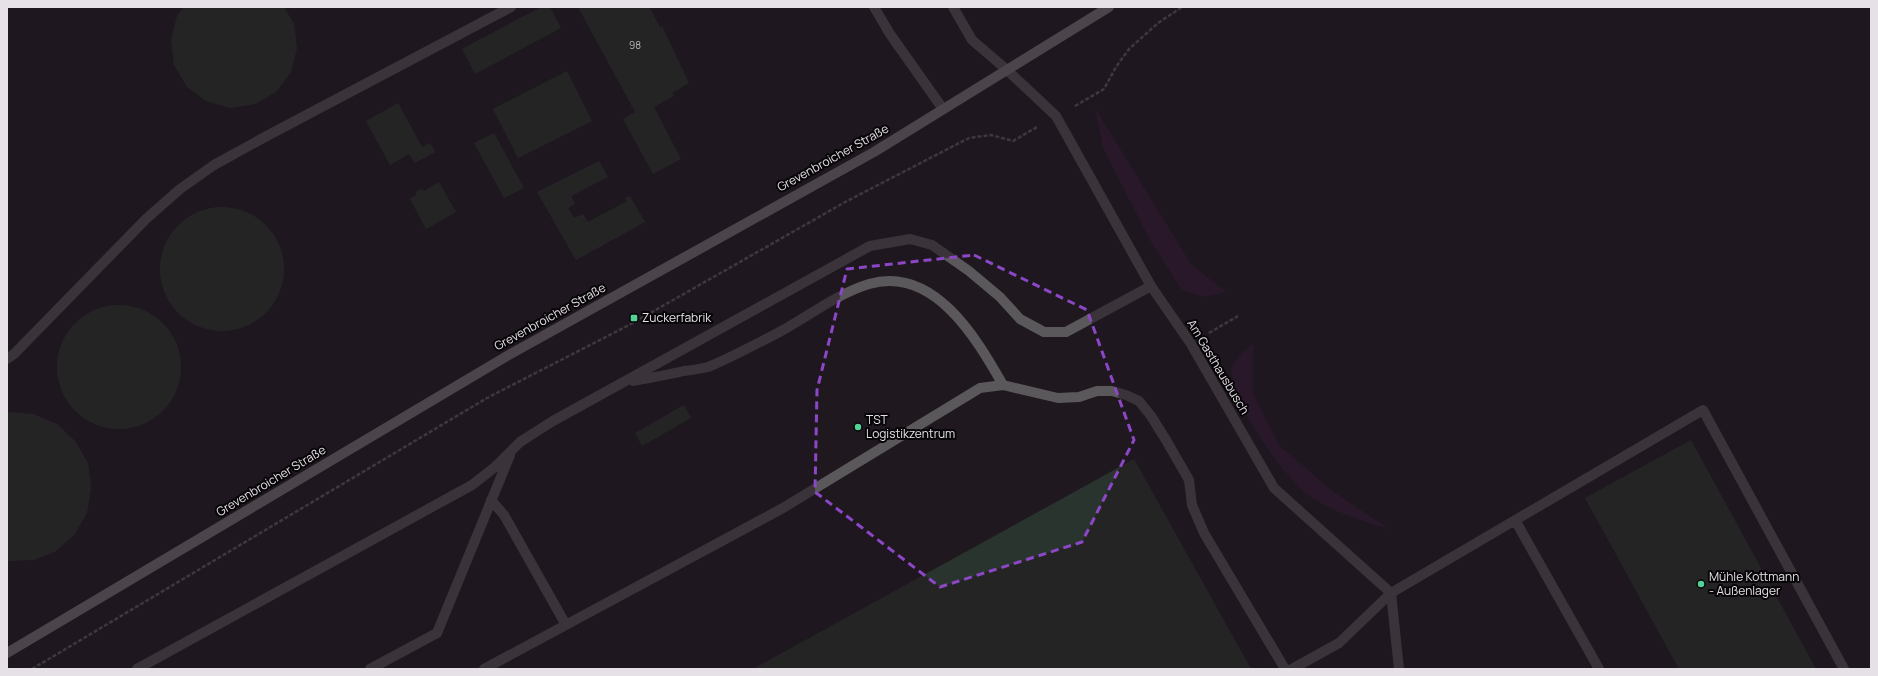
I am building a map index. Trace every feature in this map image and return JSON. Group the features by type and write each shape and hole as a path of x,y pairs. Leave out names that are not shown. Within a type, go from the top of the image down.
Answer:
{"street":[{"path":"7,359 14,354 146,219 180,189 214,165 511,7"},
{"path":"874,7 890,34 943,109"},
{"name":"Am Gasthausbusch","path":"953,7 972,40 1007,70 1056,116 1151,286 1191,344 1274,488 1391,593"},
{"name":"Grevenbroicher Straße","path":"7,653 507,356 874,152 1007,70 1103,8"},
{"path":"137,669 472,485 520,442 546,425 870,246 910,239 932,245 1000,297 1020,319 1044,332 1066,332 1151,286"},
{"path":"624,383 706,367 770,338 844,296 870,284 892,282 915,286 936,296 963,322 987,357 1003,385"},
{"path":"484,669 783,508 980,388 1003,385 1058,398 1079,397 1097,391 1112,391 1139,401 1151,416 1166,440 1188,480 1192,505 1204,533 1285,669"},
{"path":"1292,669 1340,643 1391,593 1703,410 1844,669"},
{"path":"370,669 437,633 512,450"},
{"path":"491,500 504,515 566,625"},
{"path":"1515,520 1599,669"},
{"path":"1391,593 1399,669"}],"path":[{"path":"32,669 487,398 631,324 847,201 970,138 991,135 1013,141 1104,89 1116,67 1130,49 1158,23 1182,7"},
{"path":"1191,344 1238,316"}],"highlighted area":[{"path":"974,255 1087,310 1134,440 1082,542 940,587 815,492 817,390 847,269"}],"shaded area":[{"path":"1095,108 1191,264 1226,292 1203,297 1182,290 1151,242 1103,148"},
{"path":"1253,344 1253,394 1279,445 1331,490 1389,529 1340,512 1312,498 1301,489 1275,459 1250,421 1234,386 1232,372 1234,363 1246,349"}],"building":[{"path":"184,7 284,7 294,24 297,48 291,72 276,92 255,104 230,108 206,101 187,87 174,65 171,40 177,16"},
{"path":"541,7 550,7 561,28 475,74 462,49"},
{"path":"578,7 649,7 660,27 662,26 689,83 672,93 674,96 654,107 681,159 653,174 623,119 635,112"},
{"path":"567,71 592,121 518,158 493,109"},
{"path":"398,103 422,147 430,143 435,152 415,163 409,154 390,165 366,121"},
{"path":"494,133 524,188 504,198 474,143"},
{"path":"599,161 608,177 571,196 575,204 568,208 574,218 583,214 588,222 627,201 625,198 630,196 645,222 576,260 537,192"},
{"path":"439,182 456,212 426,229 410,199 416,195 416,192 420,189 424,191"},
{"path":"222,207 234,208 246,212 256,217 266,225 274,235 279,245 283,257 283,281 279,293 274,303 266,313 256,321 246,326 234,330 222,331 210,330 198,326 188,321 178,313 170,303 165,293 161,281 160,269 161,257 165,245 170,235 178,225 188,217 198,212 210,208"},
{"path":"119,305 131,306 143,310 163,323 176,343 180,355 180,379 176,391 163,411 143,424 131,428 119,429 107,428 95,424 75,411 62,391 58,379 57,367 58,355 62,343 75,323 95,310 107,306"},
{"path":"684,405 691,418 642,446 635,433"},
{"path":"7,412 33,414 57,424 75,441 88,463 91,488 87,513 74,535 56,551 34,560 7,561"},
{"name":"Mühle Kottmann - Außenlager","path":"1691,440 1816,669 1679,669 1585,498"},
{"path":"1134,459 1251,669 753,669"}],"place":[{"name":"Zuckerfabrik","path":"634,318"},
{"name":"TST Logistikzentrum","path":"858,427"},
{"name":"Mühle Kottmann - Außenlager","path":"1701,584"}]}
